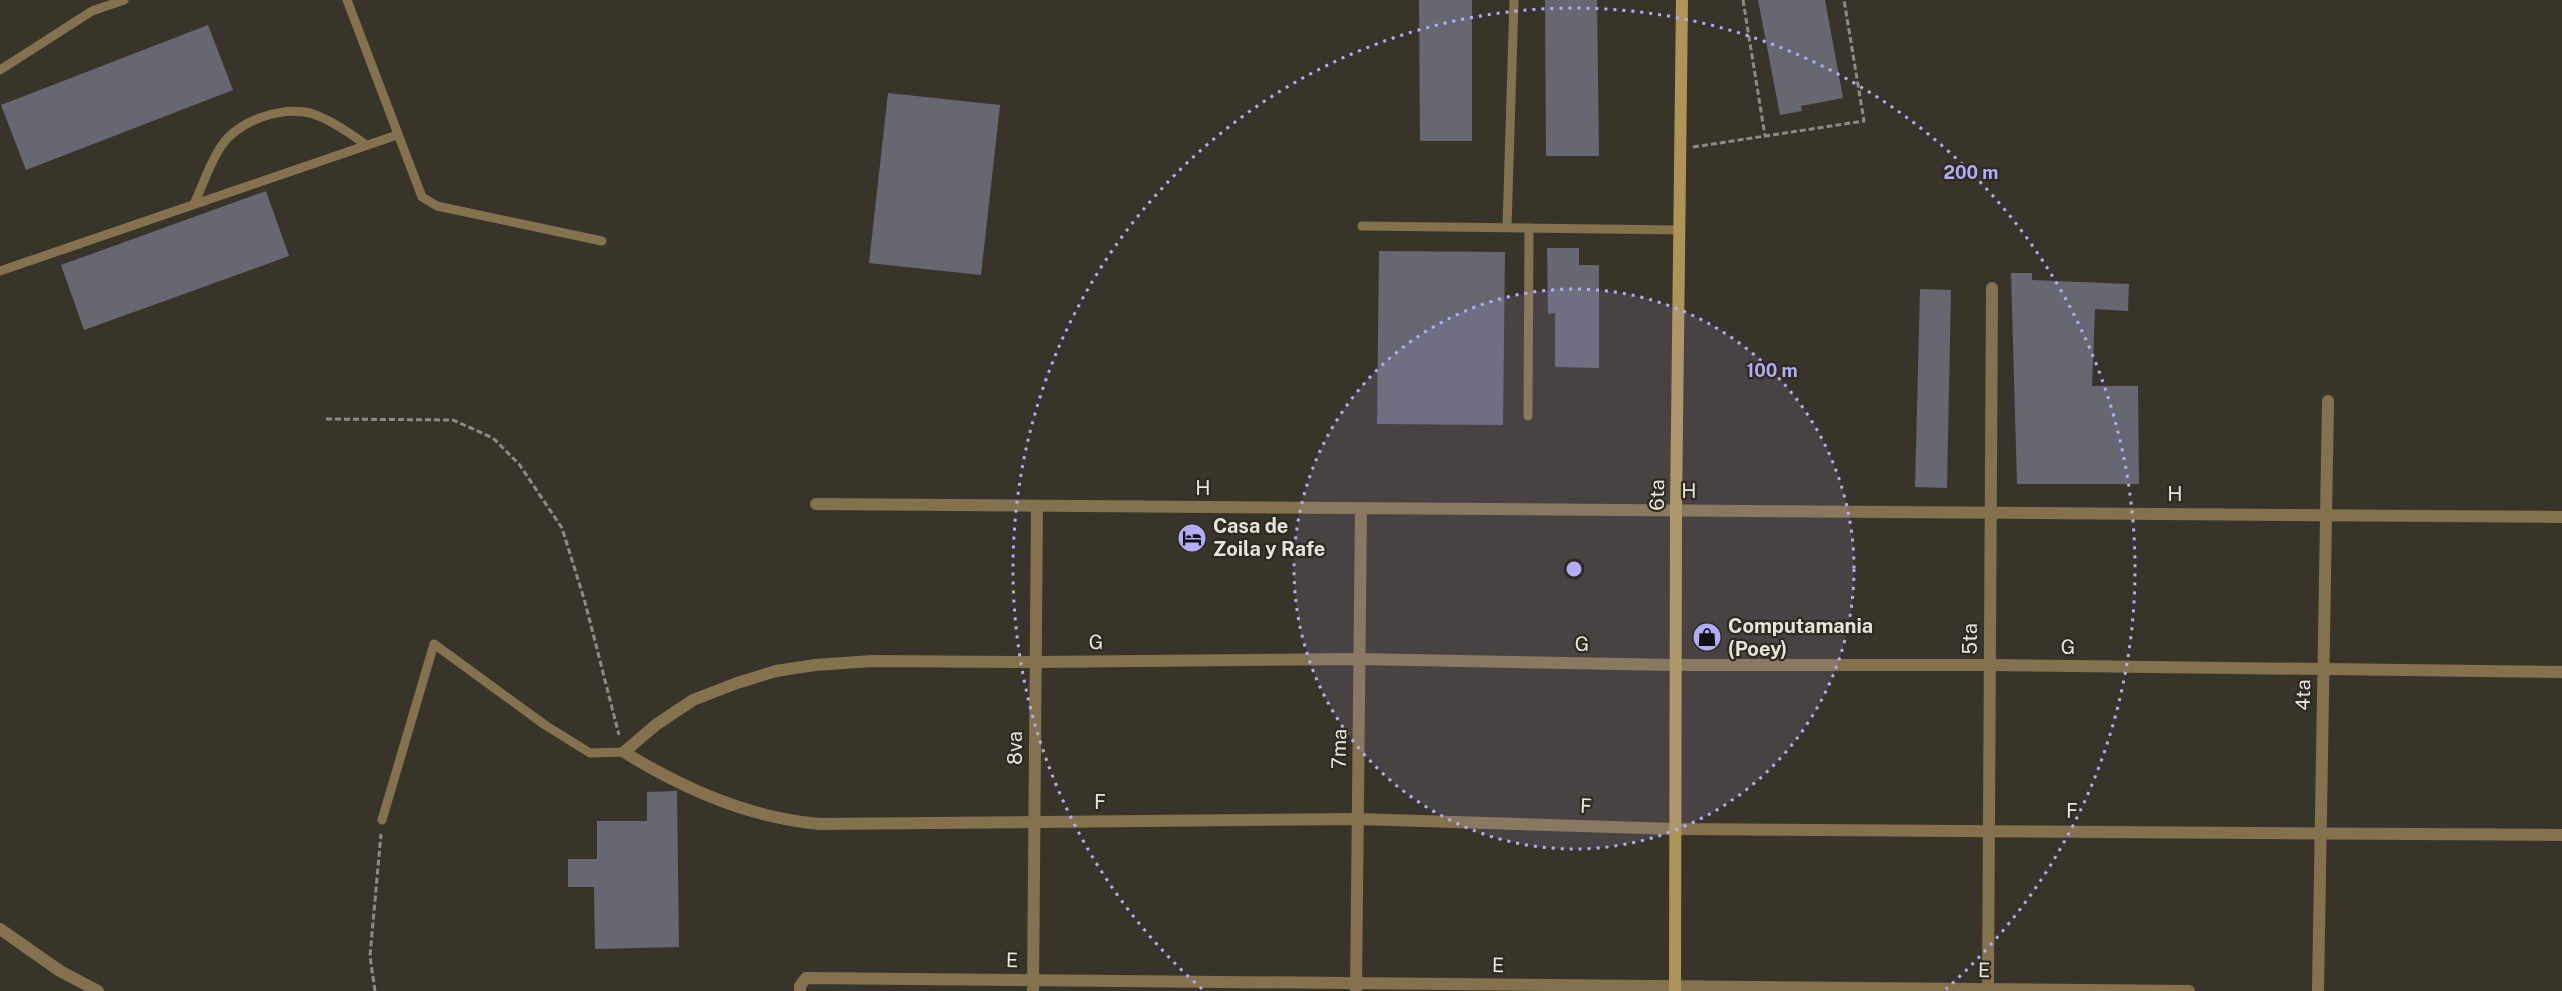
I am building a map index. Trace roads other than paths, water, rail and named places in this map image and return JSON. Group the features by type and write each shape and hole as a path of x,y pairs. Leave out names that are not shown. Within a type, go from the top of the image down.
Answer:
{"main road":[{"name":"6ta","path":"1675,989 1676,510 1682,0"}],"street":[{"name":"5ta","path":"1988,990 1992,288"},
{"name":"4ta","path":"2318,991 2328,401"},
{"name":"H","path":"816,504 2562,517"},
{"name":"8va","path":"1033,986 1037,506"},
{"name":"7ma","path":"1356,987 1361,508"},
{"name":"G","path":"624,752 657,724 693,700 737,683 776,671 815,665 872,661 1359,659 1675,665 1990,665 2562,672"},
{"name":"F","path":"624,752 654,770 752,810 790,821 819,824 1358,819 1676,829 2562,835"},
{"path":"0,928 60,970 98,991"},
{"name":"E","path":"800,991 800,986 806,978 1033,986 2189,991"}],"lane":[{"path":"0,70 92,11 124,0"},
{"path":"347,0 422,197 437,206 602,241"},
{"path":"1507,227 1514,0"},
{"path":"194,204 222,145 237,130 252,120 285,113 309,113 346,131 366,145"},
{"path":"0,271 397,135"},
{"path":"1362,226 1679,230"},
{"path":"1528,416 1529,228"},
{"path":"382,820 434,644 545,725 590,753 624,752"}],"place":[{"name":"Casa de Zoila y Rafe","path":"1192,538"},
{"name":"Computamania (Poey)","path":"1707,637"}]}
